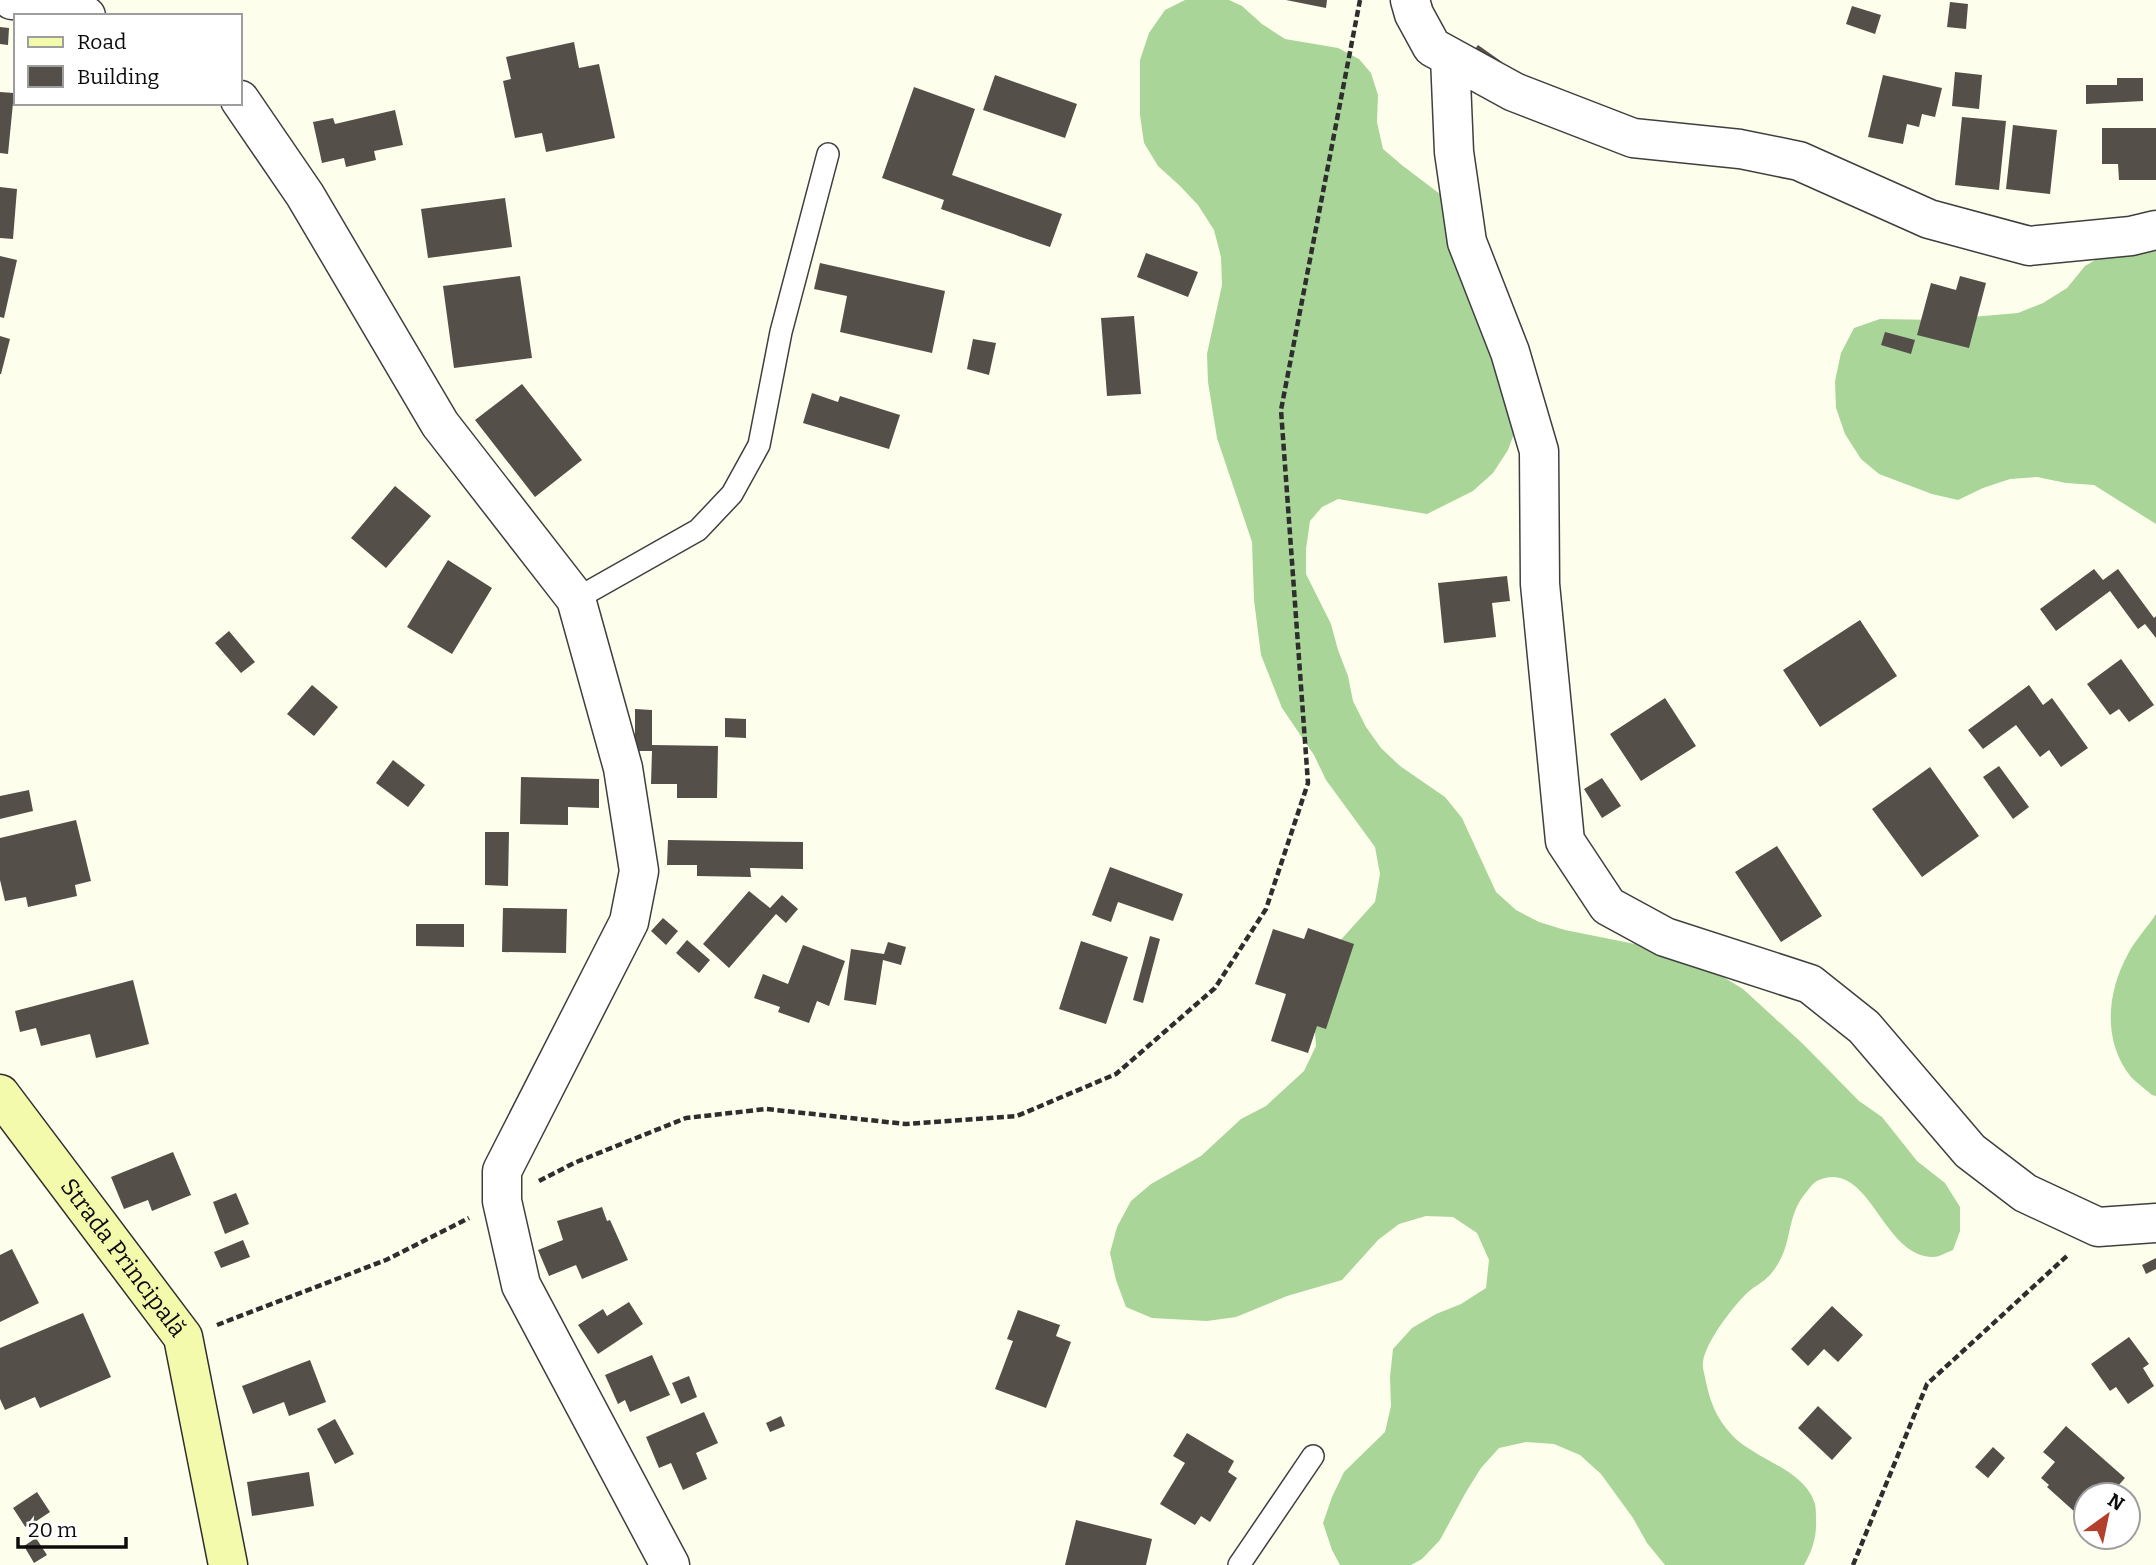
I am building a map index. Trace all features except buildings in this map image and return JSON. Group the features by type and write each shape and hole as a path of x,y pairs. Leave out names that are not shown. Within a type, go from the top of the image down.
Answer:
{"street":[{"path":"12,0 31,1 79,14"},
{"path":"1410,0 1414,14 1432,47 1514,92 1633,138 1740,149 1800,161 1929,219 2029,246 2131,236 2156,230"},
{"path":"1450,57 1454,152 1467,242 1510,352 1539,451 1540,584 1565,841 1608,906 1665,937 1810,984 1864,1027 1970,1151 2025,1193 2098,1227 2156,1223"},
{"path":"242,103 304,195 440,424 576,600 623,768 639,870 629,922 502,1171 502,1201 522,1285 670,1565"},
{"name":"Strada Principală","path":"0,1094 183,1337 228,1565"}],"lane":[{"path":"576,600 698,530 732,494 759,445 781,332 828,154"},
{"path":"1239,1565 1313,1456"}],"path":[{"path":"183,1337 386,1260 575,1163 686,1118 766,1109 906,1124 1017,1116 1116,1074 1215,988 1266,909 1308,783 1281,410 1360,0"},
{"path":"1853,1565 1927,1384 2098,1227"}],"green space":[{"path":"1185,0 1229,0 1242,6 1262,24 1285,39 1338,48 1359,59 1371,73 1378,95 1377,122 1383,149 1448,200 1506,290 1523,342 1518,423 1508,450 1493,473 1473,491 1427,514 1338,499 1322,507 1310,521 1306,574 1331,624 1353,701 1366,727 1381,748 1400,766 1445,797 1462,818 1496,892 1516,910 1539,922 1565,930 1645,946 1697,961 1743,989 1803,1044 1859,1101 1882,1117 1917,1161 1945,1183 1960,1207 1960,1231 1953,1250 1933,1257 1916,1253 1901,1242 1864,1195 1851,1183 1836,1177 1817,1181 1796,1208 1783,1253 1775,1269 1740,1301 1720,1326 1705,1354 1703,1369 1708,1389 1722,1422 1741,1443 1790,1473 1809,1492 1815,1504 1815,1538 1804,1565 1665,1565 1601,1474 1580,1455 1554,1444 1526,1442 1499,1448 1481,1468 1440,1540 1422,1559 1411,1565 1340,1565 1323,1523 1344,1472 1385,1432 1391,1406 1393,1349 1412,1328 1461,1304 1486,1288 1489,1260 1477,1233 1453,1217 1426,1216 1399,1224 1378,1240 1342,1280 1287,1296 1236,1317 1207,1321 1152,1318 1126,1307 1110,1253 1117,1227 1131,1201 1151,1184 1201,1156 1241,1119 1266,1106 1304,1071 1316,1046 1314,1019 1319,964 1375,902 1380,874 1375,847 1326,780 1314,755 1282,708 1261,655 1254,600 1252,542 1217,438 1208,382 1207,354 1222,285 1221,257 1214,230 1198,205 1158,166 1144,143 1140,115 1140,60 1149,33 1165,10"},
{"path":"2156,238 2156,524 2094,485 2037,477 2010,479 1958,500 1932,494 1879,474 1861,459 1845,434 1836,408 1835,381 1841,353 1854,328 1880,319 1937,320 2018,313 2043,303 2067,288 2085,266 2109,252"},
{"path":"2156,914 2156,1096 2131,1077 2122,1063 2115,1048 2111,1016 2112,1000 2121,969 2134,944"}]}
